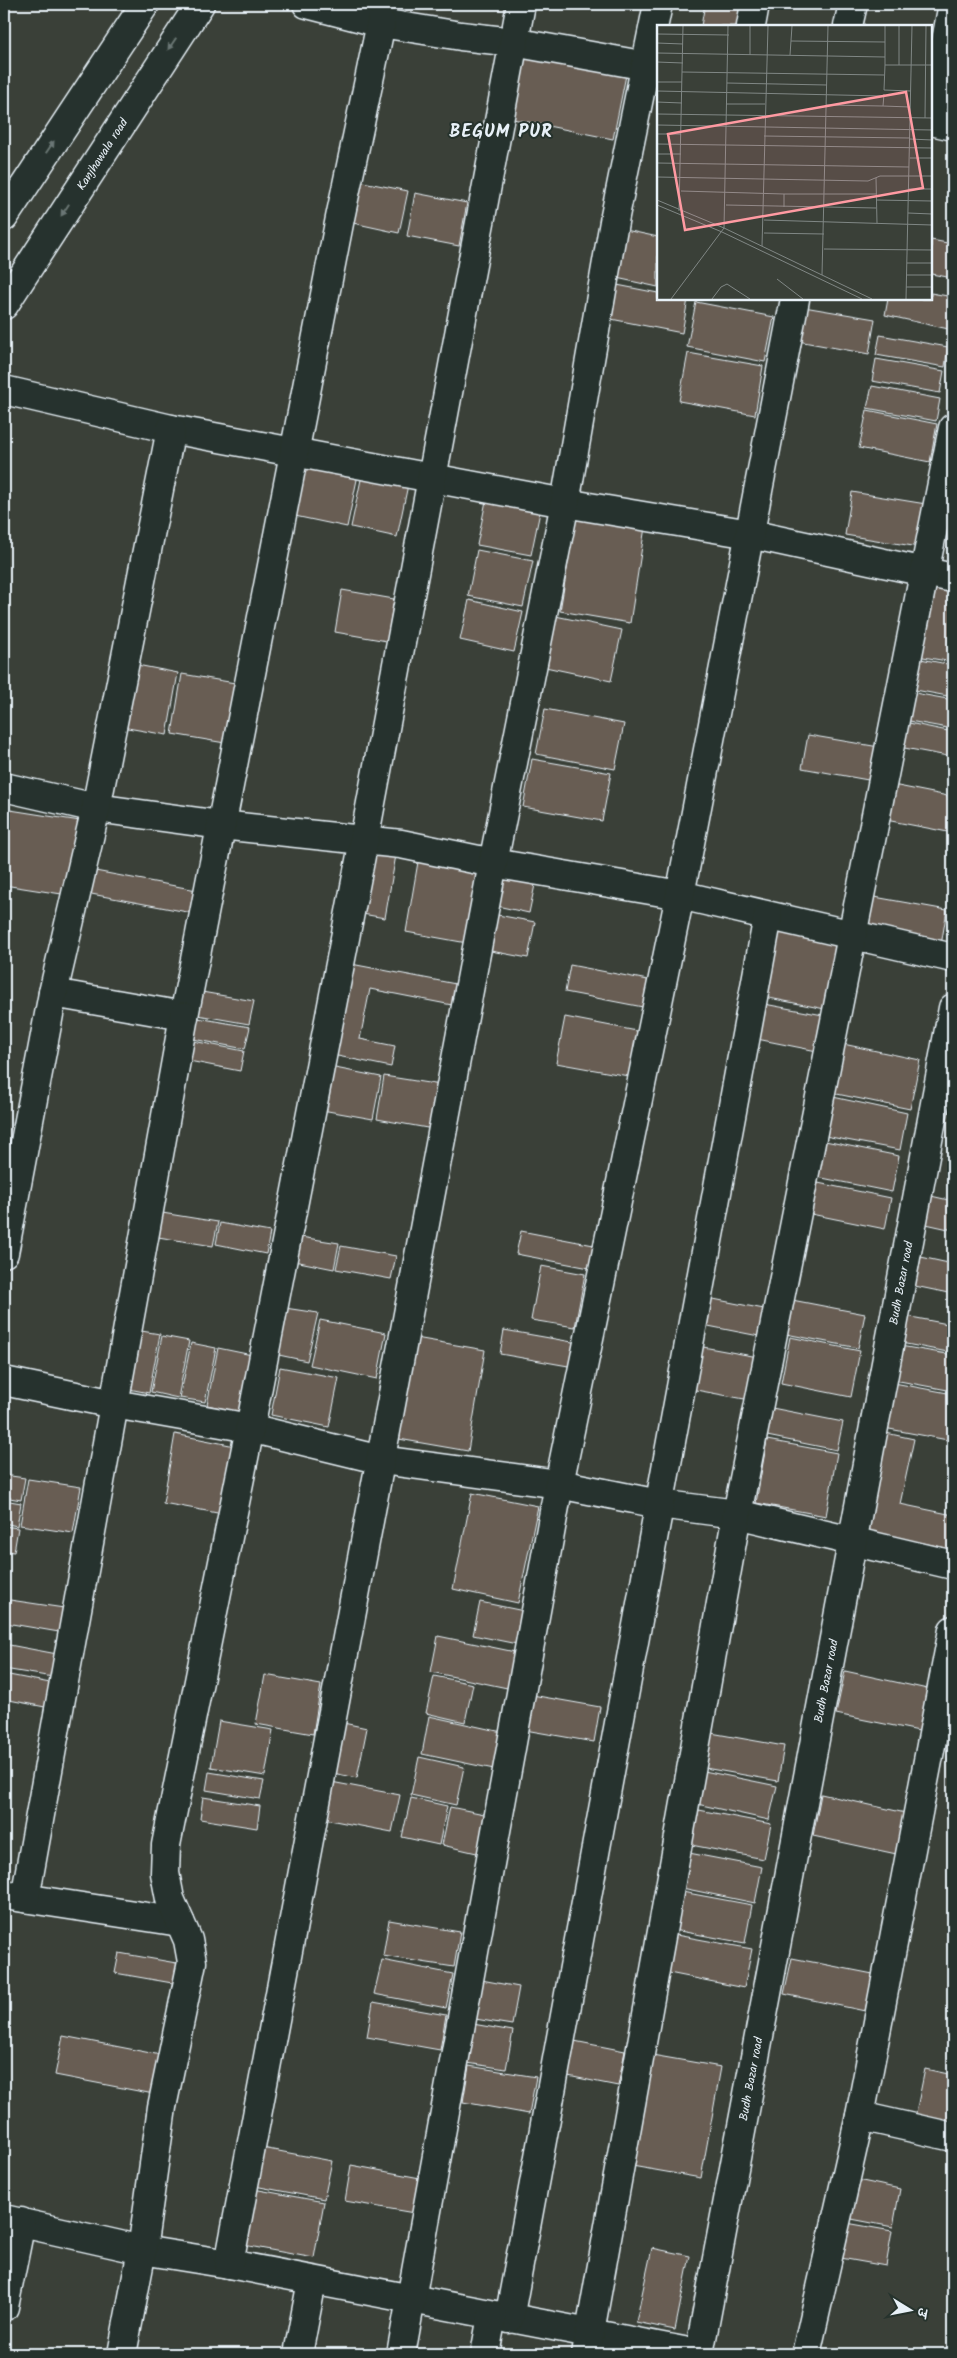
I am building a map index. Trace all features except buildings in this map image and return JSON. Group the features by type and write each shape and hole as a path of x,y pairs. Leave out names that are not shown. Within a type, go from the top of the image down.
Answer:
{"street":[{"path":"4,217 145,4"},
{"name":"Kanjhawala road","path":"4,306 200,4"},
{"path":"307,4 380,23 460,36 513,42 651,66"},
{"path":"122,2354 142,2250 162,2106 192,1962 188,1940 170,1899 165,1873 166,1845 250,1428 364,840 521,4"},
{"path":"229,2264 493,863 565,503 596,312 651,66 658,4"},
{"path":"751,25 755,4"},
{"path":"848,25 853,4"},
{"path":"932,115 953,4"},
{"path":"180,1922 14,1897 114,1404 184,1016 380,23"},
{"path":"932,120 953,126"},
{"path":"401,2354 559,1484 680,895 795,300"},
{"path":"4,390 171,429 565,503 750,534 953,578"},
{"path":"588,2344 737,1514 854,934 953,428"},
{"path":"4,1254 54,993 96,808 171,429"},
{"path":"4,787 96,808 221,825 401,844 493,863 680,895 953,958"},
{"path":"485,2354 500,2317 659,1504 768,916"},
{"path":"54,993 184,1016"},
{"name":"Budh Bazar road","path":"699,2354 953,1008"},
{"path":"4,1381 114,1404 250,1428 382,1460 559,1484 659,1504 737,1514 953,1565"},
{"path":"806,2354 860,2116 953,1630"},
{"path":"860,2116 953,2134"},
{"path":"4,2307 12,2220 142,2250 229,2264 500,2317 588,2344 699,2354"},
{"path":"298,2354 312,2281"}],"district":[{"name":"BEGUM PUR","path":"501,132"}]}
